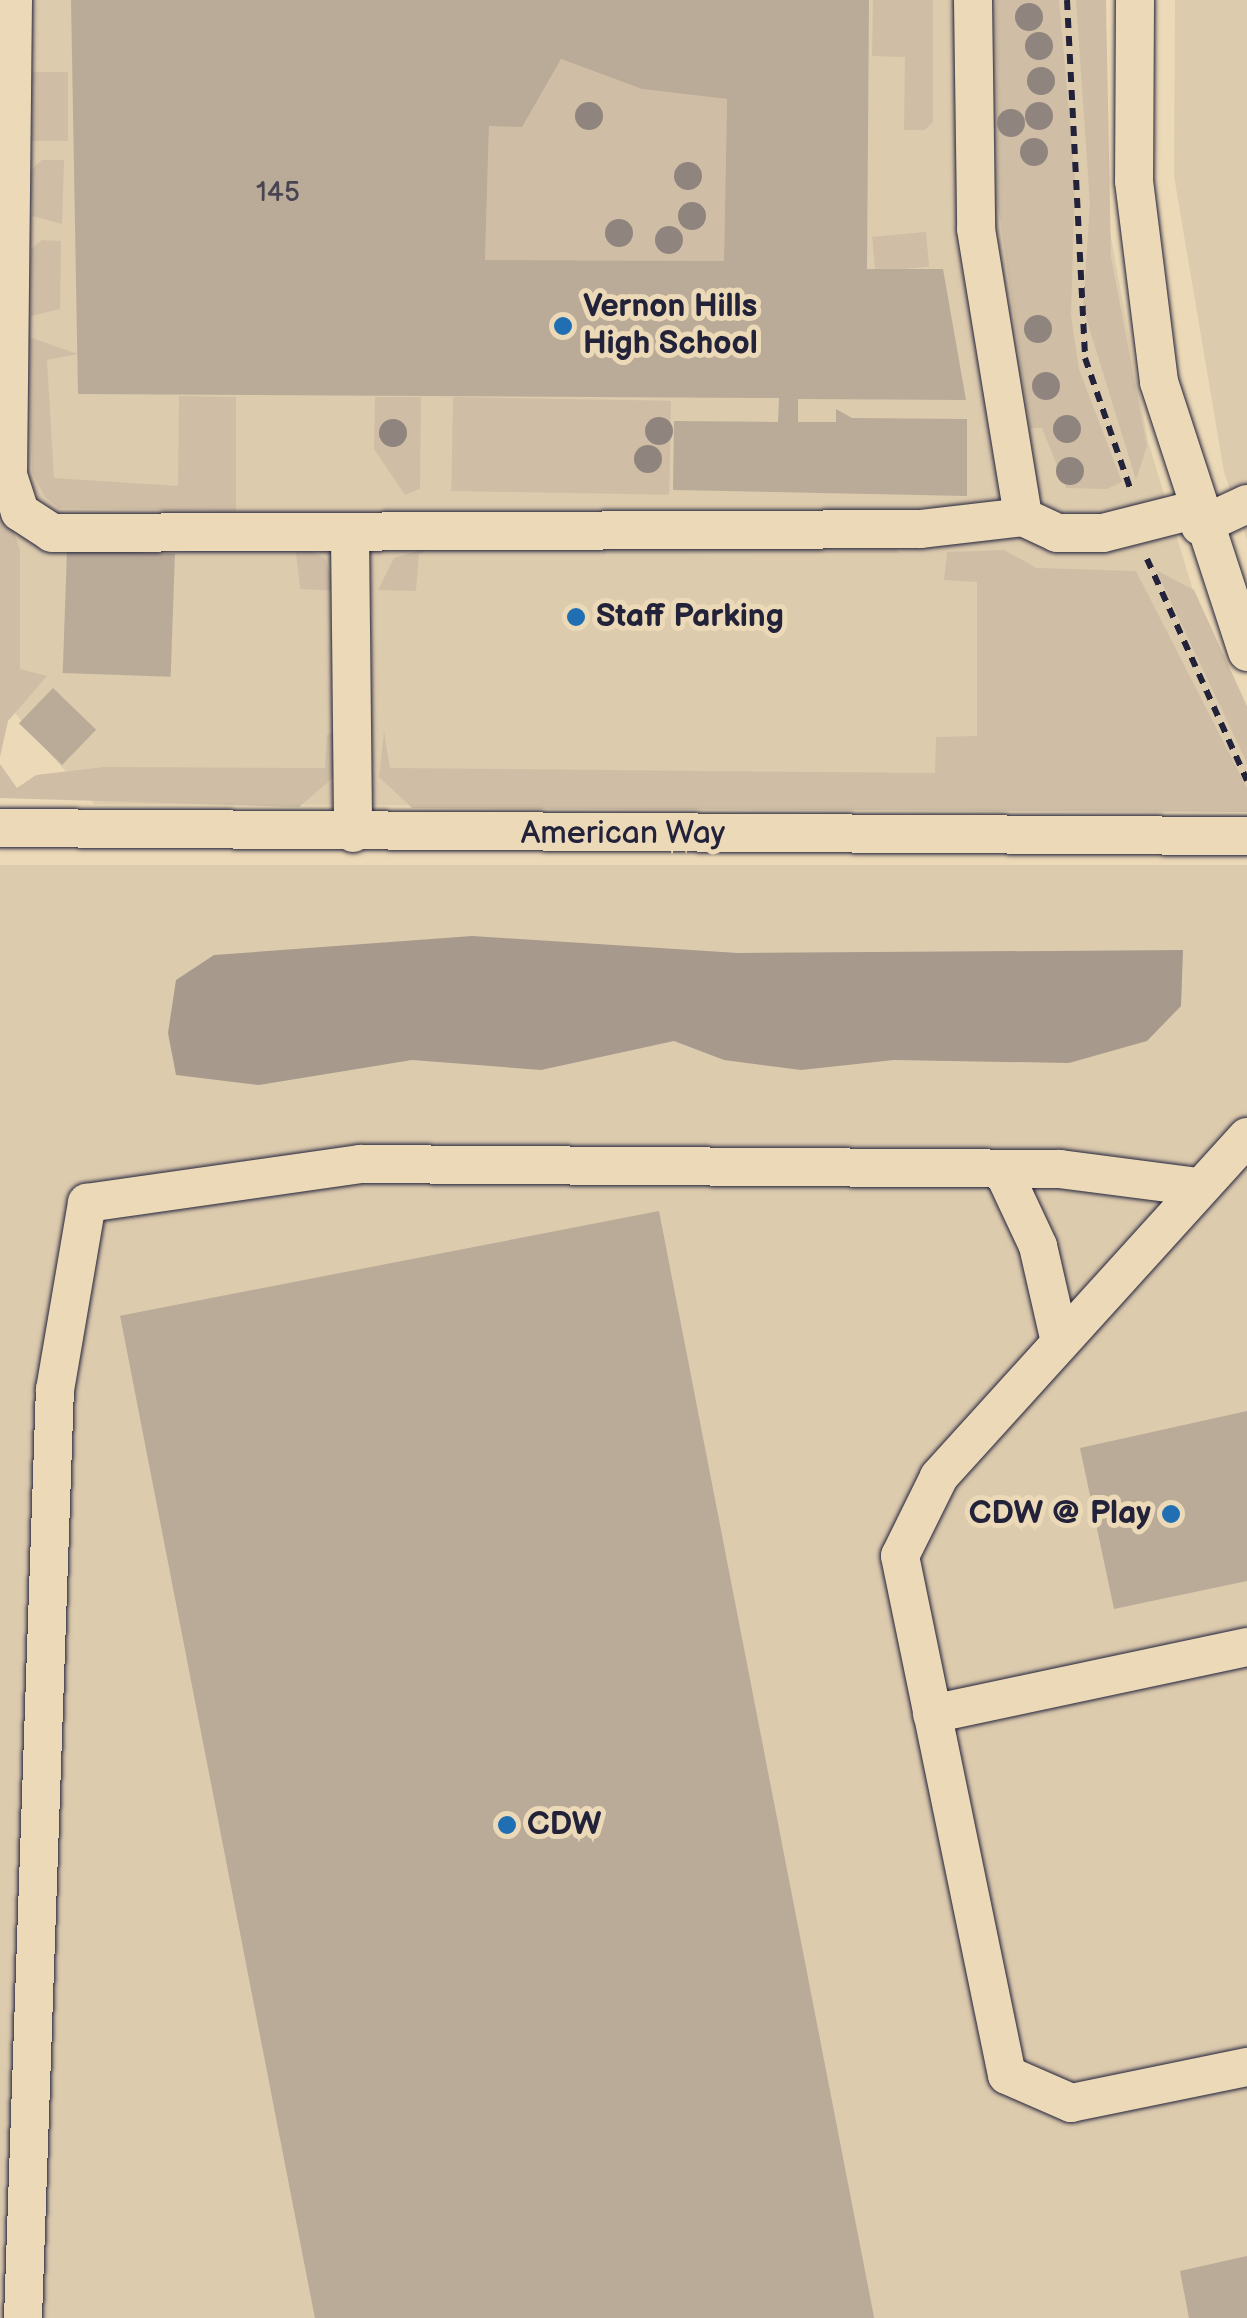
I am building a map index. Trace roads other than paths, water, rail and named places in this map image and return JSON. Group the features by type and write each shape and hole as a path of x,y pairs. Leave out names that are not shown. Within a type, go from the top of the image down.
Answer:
{"street":[{"path":"12,0 8,475 20,512 52,534 350,534 440,525 921,529 1023,516 1057,534 1103,534 1197,518 1247,504"},
{"path":"973,0 976,229 1023,516"},
{"path":"1136,0 1134,181 1146,302 1197,518 1247,652"},
{"path":"350,534 353,834"},
{"name":"American Way","path":"0,828 353,834 1247,836"},
{"path":"1247,1137 939,1477 900,1556 1006,2075 1071,2103 1247,2068"},
{"path":"23,2318 55,1390 87,1203 360,1164 1002,1169 1199,1187"},
{"path":"1002,1169 1038,1246 1060,1342"},
{"path":"932,1714 1247,1647"}],"place":[{"name":"Vernon Hills High School","path":"563,326"},
{"name":"Staff Parking","path":"576,617"},
{"name":"CDW @ Play","path":"1171,1514"},
{"name":"CDW","path":"507,1825"}]}
